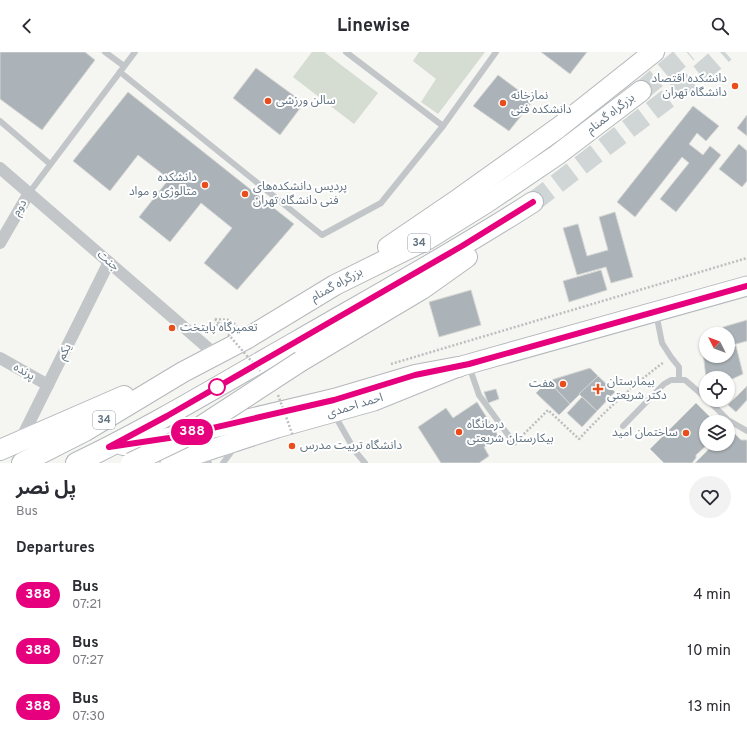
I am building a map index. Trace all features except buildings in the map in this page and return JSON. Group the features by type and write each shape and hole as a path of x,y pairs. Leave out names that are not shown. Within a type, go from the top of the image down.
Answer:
{"highway":[{"path":"335,285 558,128 654,52"},
{"name":"بزرگراه گمنام","path":"22,463 85,431 183,372 246,339 335,285 428,238 486,203 557,155 641,91"},
{"name":"34","path":"76,463 167,416 462,246 533,202 470,254 422,289 301,361 183,438 131,463"},
{"path":"109,447 169,438 334,400 415,375 463,366"},
{"path":"0,450 116,399 183,372"}],"main road":[{"name":"احمد احمدی","path":"175,461 257,435 374,401 463,366 656,312 742,290"}],"street":[{"name":"جنت","path":"0,168 216,355"},
{"name":"دوم","path":"0,243 29,193"},
{"name":"یکم","path":"20,441 109,262"},
{"name":"پرنده","path":"0,358 48,386"}],"lane":[{"path":"105,52 122,69 322,235 381,203 443,126 496,52"},
{"path":"29,193 135,52"},
{"path":"346,52 443,126"},
{"path":"0,121 50,164"},
{"path":"656,312 662,343 679,366 679,379"},
{"path":"463,366 479,395 514,443"},
{"path":"623,426 664,384 671,380 685,380 699,392"},
{"path":"715,407 728,420 747,431"},
{"path":"333,413 355,451 365,463"},
{"path":"223,463 232,451 257,435"},
{"path":"175,461 203,461 209,463"}],"path":[{"path":"386,366 408,358 747,258"},
{"path":"193,334 231,320 215,319"},
{"path":"514,443 548,410 579,439 642,378 671,357"},
{"path":"276,400 284,398"}],"shaded area":[{"path":"312,52 324,52 378,93 354,124 293,77"},
{"path":"419,52 485,52 438,114 421,102 436,79 413,61"}],"tunnel":[{"path":"641,91 688,52"},
{"path":"533,202 701,73 725,52"}],"bus line":[{"name":"388","path":"533,202 462,246 258,364 109,447 160,440 237,421 334,400 415,375 458,367 747,286"}],"place":[{"name":"دانشکده اقتصاد دانشگاه تهران","path":"735,86"},
{"name":"سالن ورزشی","path":"268,101"},
{"name":"نمازخانه دانشکده فنی","path":"503,103"},
{"name":"دانشکده متالوژی و مواد","path":"205,185"},
{"name":"پردیس دانشکده‌های فنی دانشگاه تهران","path":"245,194"},
{"name":"تعمیرگاه پایتخت","path":"172,328"},
{"name":"هفت","path":"563,384"},
{"name":"بیمارستان دکتر شریعتی","path":"598,389"},
{"name":"درمانگاه بیکارستان شریعتی","path":"459,432"},
{"name":"ساختمان امید","path":"686,433"},
{"name":"دانشگاه تربیت مدرس","path":"292,446"}]}
